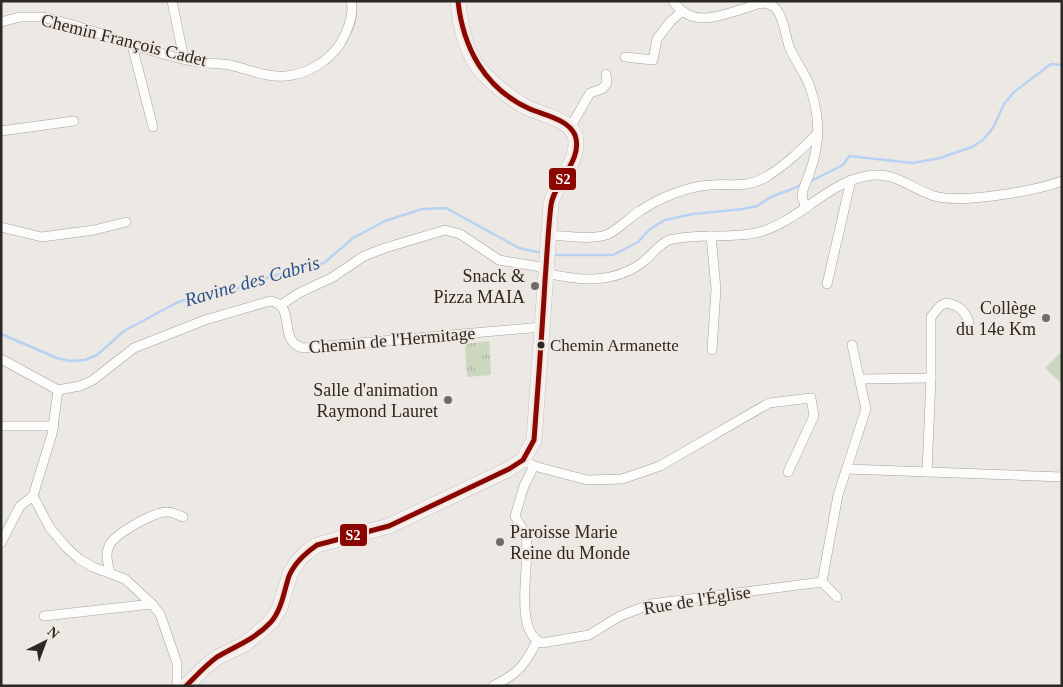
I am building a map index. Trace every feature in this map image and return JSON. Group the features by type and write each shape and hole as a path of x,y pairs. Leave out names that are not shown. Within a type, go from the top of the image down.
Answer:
{"main road":[{"path":"191,684 206,666 218,657 245,644 272,621 280,608 290,574 298,561 317,545 389,526 509,470 529,463 534,440 551,203 555,190 575,152 576,142 570,128 522,105 484,74 466,47 459,20 458,1"}],"street":[{"path":"172,1 184,59"},
{"name":"Chemin François Cadet","path":"1,22 20,17 42,17 65,22 132,45 184,59 225,64 269,76 286,76 305,72 322,63 338,48 348,30 352,6 351,1"},
{"path":"673,1 681,12 698,18 712,17 762,3 775,7 790,49 810,87 818,133 819,145 803,190 802,197 806,208"},
{"path":"625,57 653,60 657,39 670,22 681,12"},
{"path":"132,45 153,127"},
{"path":"570,128 590,93 602,90 607,82 606,74"},
{"path":"1,131 74,121"},
{"path":"549,237 606,235 627,222 638,211 665,198 710,185 738,186 765,178 788,162 818,133"},
{"path":"1,359 58,390 80,386 93,380 134,348 206,320 265,302 277,302 281,305 299,293 333,278 364,256 445,230 460,234 499,260 546,268 588,280 610,277 641,264 662,243 669,240 762,231 781,224 837,186 851,180 874,176 892,177 934,196 951,199 1007,194 1062,181"},
{"path":"827,284 851,180"},
{"path":"1,227 42,237 94,230 126,222"},
{"path":"711,236 716,289 712,350"},
{"path":"927,472 931,378 931,317 934,312 946,303 955,304 965,312 969,322"},
{"name":"Chemin de l'Hermitage","path":"281,305 286,314 288,337 294,344 303,348 542,328"},
{"path":"837,597 822,582 838,495 866,409 852,345"},
{"path":"860,379 931,378"},
{"path":"1,543 20,506 33,496 54,426 58,390"},
{"path":"493,686 519,671 525,665 537,641 528,631 525,602 526,538 515,516 529,463 587,480 622,479 660,466 769,403 811,398 814,416 788,472"},
{"path":"1,426 54,426"},
{"path":"846,469 1062,477"},
{"path":"33,496 50,528 66,548 78,559 125,579 160,614 178,663 177,686"},
{"path":"110,573 107,559 108,548 112,541 135,525 156,514 167,512 183,517"},
{"name":"Rue de l'Église","path":"537,641 548,644 589,634 620,616 651,604 822,582"},
{"path":"44,616 152,604"}],"green space":[{"path":"489,341 491,375 467,377 465,344"},
{"path":"1062,351 1062,384 1045,368"}],"waterway":[{"name":"Ravine des Cabris","path":"809,182 843,165 849,156 913,163 940,158 972,147 983,140 993,128 1004,104 1014,92 1051,64 1062,65"},
{"name":"Ravine des Cabris","path":"552,255 613,255 638,242 650,229 665,220 693,214 757,206 771,197 802,185"},
{"name":"Ravine des Cabris","path":"1,334 57,358 70,361 85,360 97,355 124,331 176,303 187,299 224,293 273,276 324,263 353,238 385,221 422,209 446,208 519,248 542,253"}],"transit line":[{"name":"S2","path":"186,686 217,657 252,638 271,622 280,606 291,571 301,558 317,545 389,526 509,469 523,460 534,440 551,205 553,196 572,162 577,144 575,135 567,125 514,101 489,78 471,51 465,35 458,1"}],"place":[{"name":"Snack & Pizza MAIA","path":"535,286"},
{"name":"Collège du 14e Km","path":"1046,318"},
{"name":"Chemin Armanette","path":"541,345"},
{"name":"Salle d'animation Raymond Lauret","path":"448,400"},
{"name":"Paroisse Marie Reine du Monde","path":"500,542"}]}
